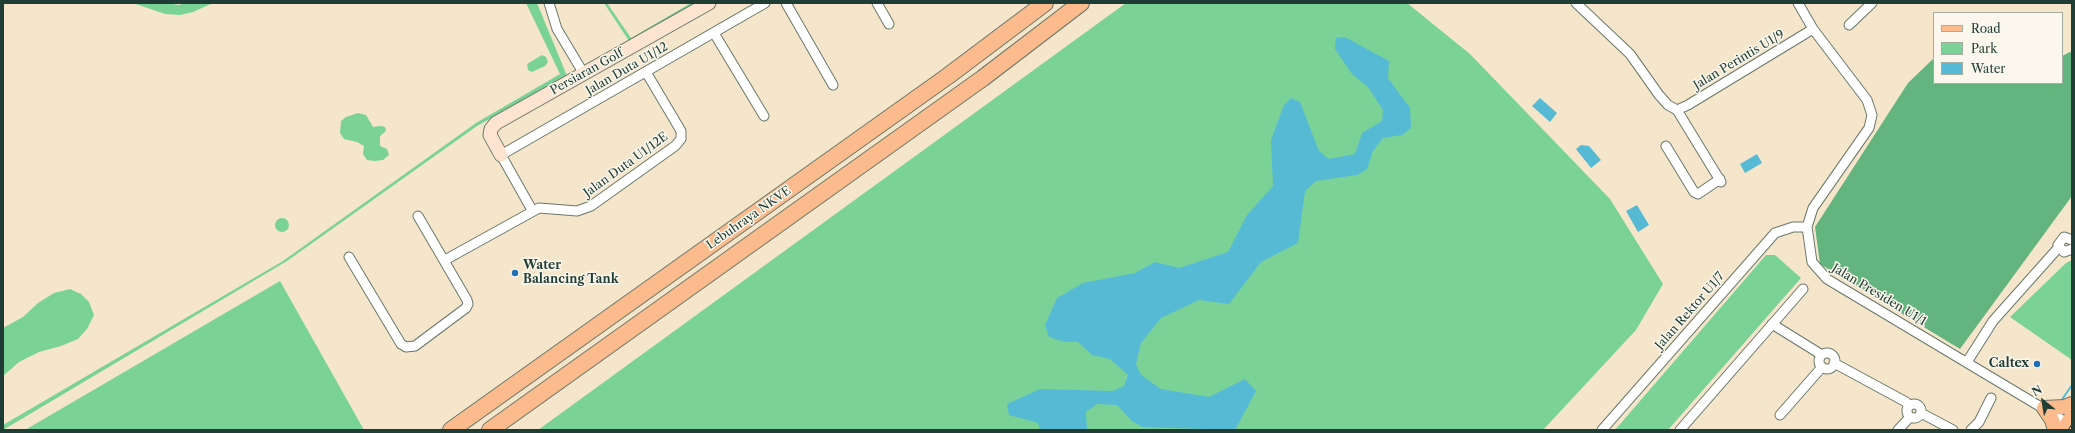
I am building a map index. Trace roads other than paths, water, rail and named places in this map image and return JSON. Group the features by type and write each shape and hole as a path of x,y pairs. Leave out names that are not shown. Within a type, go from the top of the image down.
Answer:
{"highway":[{"name":"Lebuhraya NKVE","path":"451,430 942,80 1045,3"},
{"name":"Lebuhraya NKVE","path":"490,430 983,78 1080,3"}],"main road":[{"path":"2044,408 2064,407 2072,404"},
{"path":"2044,408 2052,420 2055,430"}],"street":[{"path":"549,3 557,30 584,74"},
{"name":"Persiaran Golf","path":"501,155 490,135 491,129 496,123 709,3"},
{"name":"Jalan Duta U1/12","path":"501,155 765,3"},
{"path":"786,3 833,85"},
{"path":"877,3 889,24"},
{"path":"1576,3 1630,54 1659,95 1668,105 1677,110 1720,181 1698,194 1694,192 1666,146"},
{"name":"Jalan Presiden U1/1","path":"1798,3 1812,29 1867,100 1872,115 1869,128 1813,208 1807,227 1812,262 1818,271 1827,278 2069,424"},
{"path":"1849,25 1872,3"},
{"name":"Jalan Perintis U1/9","path":"1677,110 1688,105 1812,29"},
{"path":"714,33 764,116"},
{"name":"Jalan Duta U1/12E","path":"532,210 547,207 577,211 591,206 675,146 681,139 681,131 646,72"},
{"path":"445,260 532,210 501,155"},
{"path":"349,257 401,344 406,347 415,346 466,308 468,300 418,216"},
{"name":"Jalan Rektor U1/7","path":"1602,430 1771,238 1785,229 1807,227"},
{"path":"1967,362 1993,321 2059,247 2059,242 2064,237 2068,237 2072,240"},
{"path":"2059,247 2064,252 2072,249"},
{"path":"1680,430 1803,289"},
{"path":"1772,324 1822,355 1831,355 1834,358 1834,363"},
{"path":"1822,355 1819,361 1822,367"},
{"path":"1822,367 1829,368 1834,363"},
{"path":"1834,363 1893,394 1909,406"},
{"path":"1780,415 1822,367"},
{"path":"1971,430 1979,422 1992,398"},
{"path":"1909,406 1913,404 1918,405 1921,408 1921,413"},
{"path":"1909,406 1907,411 1910,417"},
{"path":"1910,417 1916,418 1921,413"},
{"path":"1921,413 1955,430 1962,430"},
{"path":"1898,430 1910,417"}],"water":[{"path":"1345,37 1389,61 1388,78 1410,108 1411,128 1402,135 1383,138 1373,151 1367,169 1357,175 1316,181 1305,191 1298,243 1261,262 1229,304 1199,300 1161,318 1141,343 1136,364 1141,375 1161,389 1209,397 1245,379 1256,391 1235,430 1142,427 1132,421 1117,405 1097,404 1086,412 1087,430 1040,430 1038,423 1009,415 1007,404 1040,389 1113,391 1124,386 1128,375 1110,359 1092,355 1078,342 1065,342 1049,337 1045,325 1057,298 1083,283 1135,273 1155,262 1179,268 1228,252 1247,215 1273,186 1271,140 1284,105 1291,98 1300,102 1319,151 1329,159 1355,154 1362,133 1382,121 1383,110 1368,87 1352,74 1335,49 1336,38"},
{"path":"1540,98 1557,113 1550,122 1532,106"},
{"path":"1581,145 1589,146 1601,160 1591,168 1576,149"},
{"path":"1757,154 1762,163 1745,173 1740,164"},
{"path":"1637,205 1649,225 1638,232 1626,211"}],"waterway":[{"path":"2061,401 2072,385"}],"tram line":[{"path":"2068,430 2072,424"}],"place":[{"name":"Water Balancing Tank","path":"515,273"},
{"name":"Caltex","path":"2037,364"}]}
